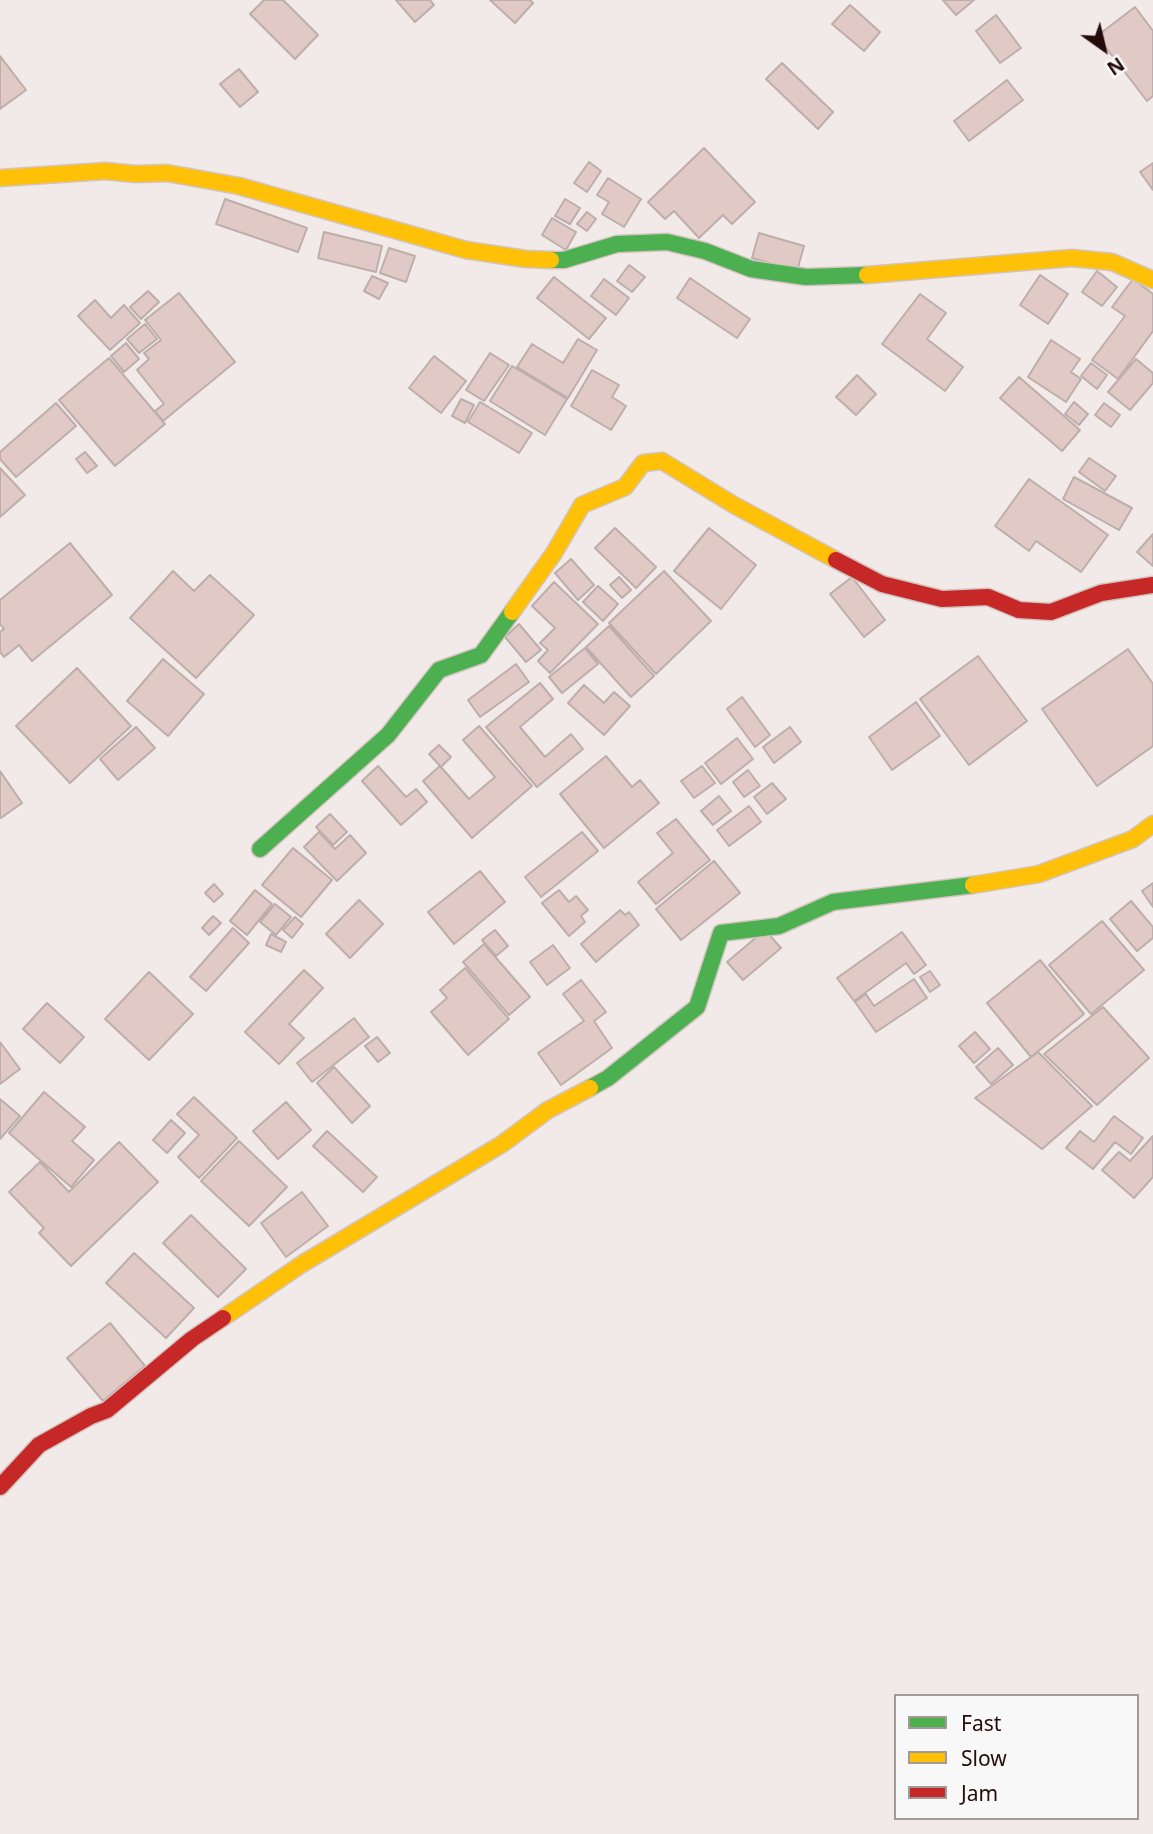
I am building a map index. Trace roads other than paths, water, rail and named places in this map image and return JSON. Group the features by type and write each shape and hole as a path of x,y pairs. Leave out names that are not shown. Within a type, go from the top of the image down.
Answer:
{"street":[{"path":"0,178 104,170 135,174 167,173 239,186 466,250 526,259 564,260 617,244 667,242 705,251 751,269 806,277 879,275 1072,258 1112,262 1153,280"},
{"path":"260,849 388,735 439,670 481,655 554,553 582,505 625,487 643,464 662,461 734,505 882,584 942,599 988,597 1019,610 1051,612 1101,593 1153,585"},
{"path":"0,1487 39,1445 107,1410 192,1339 302,1264 502,1144 548,1110 607,1078 697,1007 722,933 779,926 833,902 945,889 1039,874 1133,839 1153,824"}]}
